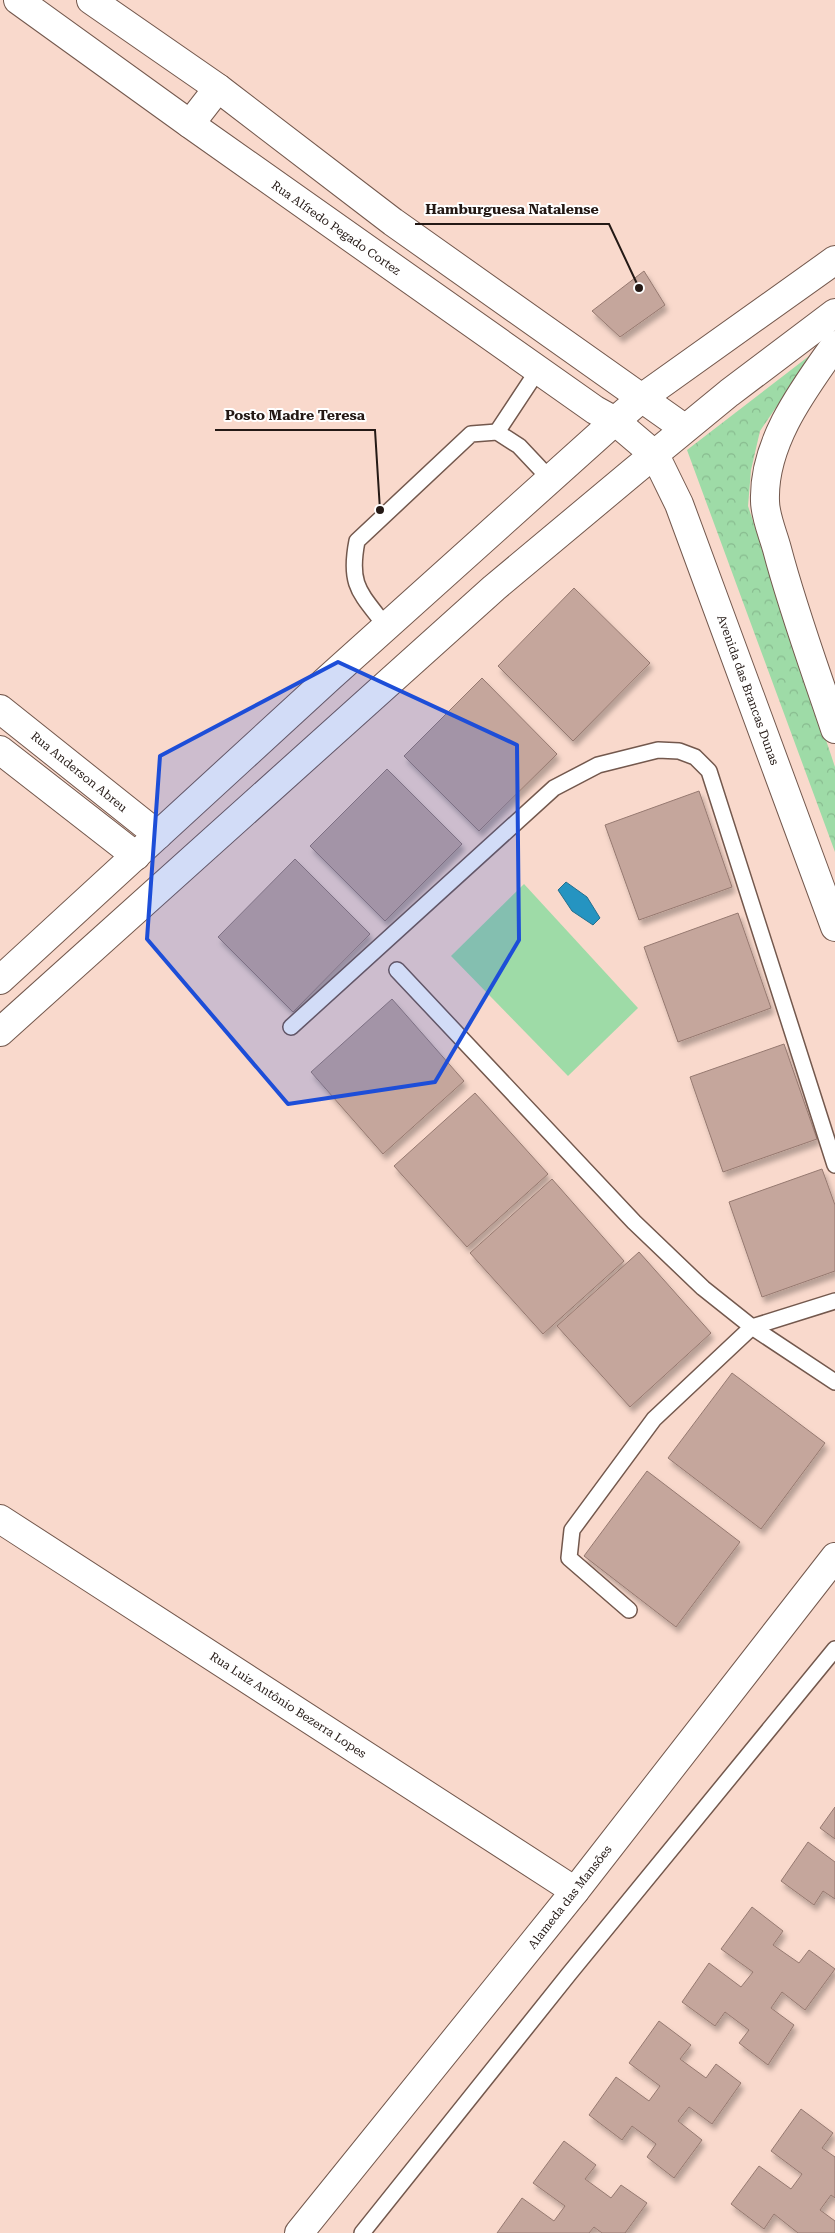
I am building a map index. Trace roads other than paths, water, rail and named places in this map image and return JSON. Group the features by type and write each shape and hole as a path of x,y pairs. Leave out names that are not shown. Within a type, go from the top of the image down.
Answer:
{"street":[{"name":"Rua Alfredo Pegado Cortez","path":"18,0 538,370 615,421 655,455"},
{"path":"91,0 218,88 393,222 643,397 684,428"},
{"path":"116,70 139,34"},
{"path":"190,124 218,88"},
{"path":"0,980 329,678 387,628 615,421 643,397 835,260"},
{"path":"0,1032 487,594 655,455 684,428 835,313"},
{"path":"835,345 799,396 780,432 768,470 765,502 784,576 835,729"},
{"name":"Avenida das Brancas Dunas","path":"655,455 679,504 834,923"},
{"name":"Rua Anderson Abreu","path":"0,709 158,835"},
{"path":"0,750 136,856"},
{"name":"Rua Luiz Antônio Bezerra Lopes","path":"0,1519 575,1891"},
{"name":"Alameda das Mansões","path":"300,2233 575,1891 835,1557"}],"lane":[{"path":"496,432 538,370"},
{"path":"387,628 356,586 353,563 357,541 471,434 496,432 519,446 551,480"},
{"path":"291,1027 554,788 598,765 658,750 679,750 695,757 709,771 835,1165"},
{"path":"397,970 634,1222 703,1288 752,1328 835,1382"},
{"path":"629,1610 569,1558 572,1530 654,1419 752,1328 835,1302"},
{"path":"362,2233 569,1974 835,1648"}],"water":[{"path":"566,882 587,897 600,918 593,925 572,911 558,890"}],"place":[{"name":"Hamburguesa Natalense","path":"639,288"},
{"name":"Posto Madre Teresa","path":"380,510"}]}
